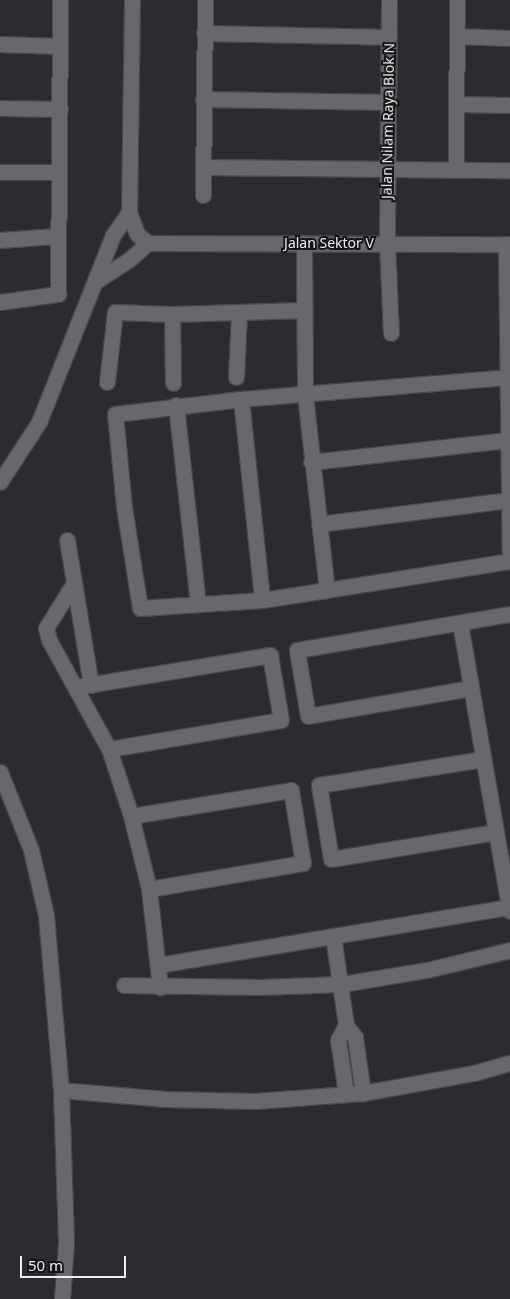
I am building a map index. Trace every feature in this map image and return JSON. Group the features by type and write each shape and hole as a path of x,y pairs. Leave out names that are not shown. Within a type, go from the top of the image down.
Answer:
{"street":[{"path":"0,302 58,294 56,236 59,172 60,0"},
{"path":"96,281 130,259 148,242 134,229 129,212 132,0"},
{"path":"203,194 205,0"},
{"name":"Jalan Nilam Raya Blok N","path":"389,0 387,243 391,333"},
{"path":"456,170 458,0"},
{"path":"204,34 389,37"},
{"path":"457,36 510,38"},
{"path":"0,44 59,46"},
{"path":"204,99 388,102"},
{"path":"457,104 510,105"},
{"path":"0,108 60,109"},
{"path":"203,167 510,170"},
{"path":"0,172 59,172"},
{"path":"0,482 39,422 113,235 129,212"},
{"path":"0,240 56,236"},
{"name":"Jalan Sektor V","path":"148,242 508,244"},
{"path":"304,243 305,394 311,462 327,590"},
{"path":"508,244 508,500 510,552"},
{"path":"107,382 113,314 304,310"},
{"path":"236,377 239,312"},
{"path":"172,314 173,383"},
{"path":"508,371 305,394 176,405 115,414 124,507 140,608 262,600 510,561"},
{"path":"241,398 262,600"},
{"path":"176,405 198,604"},
{"path":"311,462 508,440"},
{"path":"318,524 508,500"},
{"path":"67,540 91,685"},
{"path":"74,583 46,628 49,640 109,749 131,816 149,888 160,987"},
{"path":"471,688 308,716 297,650 510,614"},
{"path":"460,623 510,911"},
{"path":"75,687 270,654 281,720 109,749"},
{"path":"483,758 320,785 331,859 496,832"},
{"path":"0,772 30,850 46,915 60,1090 66,1243 62,1299"},
{"path":"131,816 291,790 303,864 149,888"},
{"path":"158,965 509,908"},
{"path":"333,936 342,984 346,1025 355,1037 363,1093"},
{"path":"124,986 342,984 427,970 510,950"},
{"path":"346,1025 338,1040 346,1094"},
{"path":"60,1090 166,1099 254,1100 363,1093 474,1073 510,1063"}]}
